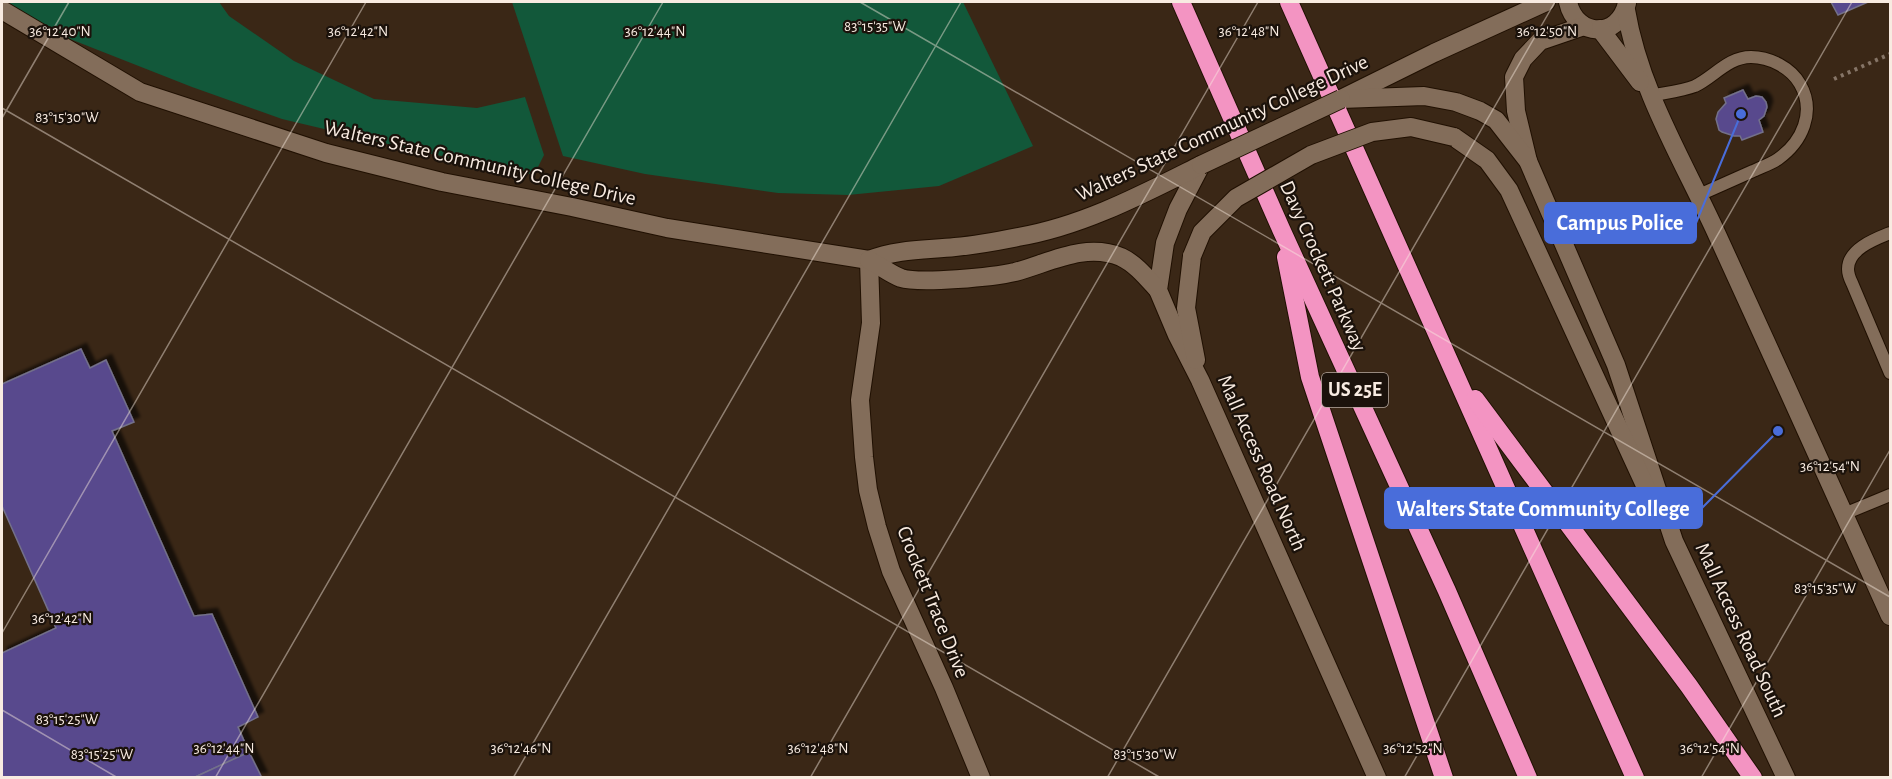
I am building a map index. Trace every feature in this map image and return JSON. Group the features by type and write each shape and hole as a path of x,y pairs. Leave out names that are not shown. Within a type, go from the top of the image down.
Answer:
{"highway":[{"name":"Davy Crockett Parkway","path":"1181,2 1281,229 1447,591 1528,777"},
{"path":"1289,2 1635,777"},
{"path":"1281,229 1310,377 1444,777"},
{"path":"1454,372 1689,686 1753,777"}],"street":[{"name":"Walters State Community College Drive","path":"870,260 888,253 956,247 1021,237 1082,220 1143,194 1434,53 1546,2"},
{"path":"1568,2 1570,12 1576,20 1592,28 1650,96"},
{"path":"1528,162 1516,111 1514,78 1523,59 1540,41 1613,25 1621,19 1627,6"},
{"path":"1627,6 1629,31 1650,96 1699,195 1890,616"},
{"name":"Walters State Community College Drive","path":"2,10 140,92 326,153 442,182 667,228 870,260 901,278 920,280 965,278 1012,272 1084,251 1105,253 1121,257 1132,264 1158,290"},
{"name":"Mall Access Road South","path":"1341,99 1424,96 1456,102 1496,120 1528,162 1616,365 1674,541 1786,777"},
{"path":"1200,380 1186,308 1192,256 1202,232 1236,198 1311,155 1372,132 1411,127 1454,137 1487,160 1509,190 1641,478 1674,541"},
{"path":"1158,290 1165,243 1201,165"},
{"name":"Crockett Trace Drive","path":"870,260 871,323 860,400 868,489 891,571 981,777"},
{"name":"Mall Access Road North","path":"1158,290 1377,777"}],"lane":[{"path":"1650,96 1694,86 1733,60 1750,57 1766,59 1786,68 1794,74 1802,86 1807,101 1808,117 1800,136 1789,150 1776,160 1699,195"},
{"path":"1890,233 1860,249 1851,258 1848,270 1851,283 1890,374"},
{"path":"1844,514 1890,495"}],"path":[{"path":"1834,79 1890,54"}],"green space":[{"path":"2,2 219,2 229,16 294,61 374,99 477,108 525,97 544,155 534,175 417,151 282,119 192,87 9,15"},
{"path":"512,2 963,2 1033,146 939,186 848,195 778,193 645,174 563,156"}],"building":[{"path":"1831,2 1868,2 1838,15"},
{"path":"1743,90 1748,99 1756,96 1762,97 1767,107 1764,116 1759,120 1763,132 1742,140 1740,136 1719,130 1716,119 1718,112 1726,103 1724,98"},
{"path":"81,349 90,368 106,360 134,422 112,431 194,616 212,614 258,717 238,727 249,752 193,778 2,778 2,653 56,628 2,506 2,384"},
{"path":"249,752 262,778 193,778"}],"place":[{"name":"Campus Police","path":"1741,114"},
{"name":"Walters State Community College","path":"1778,431"}]}
